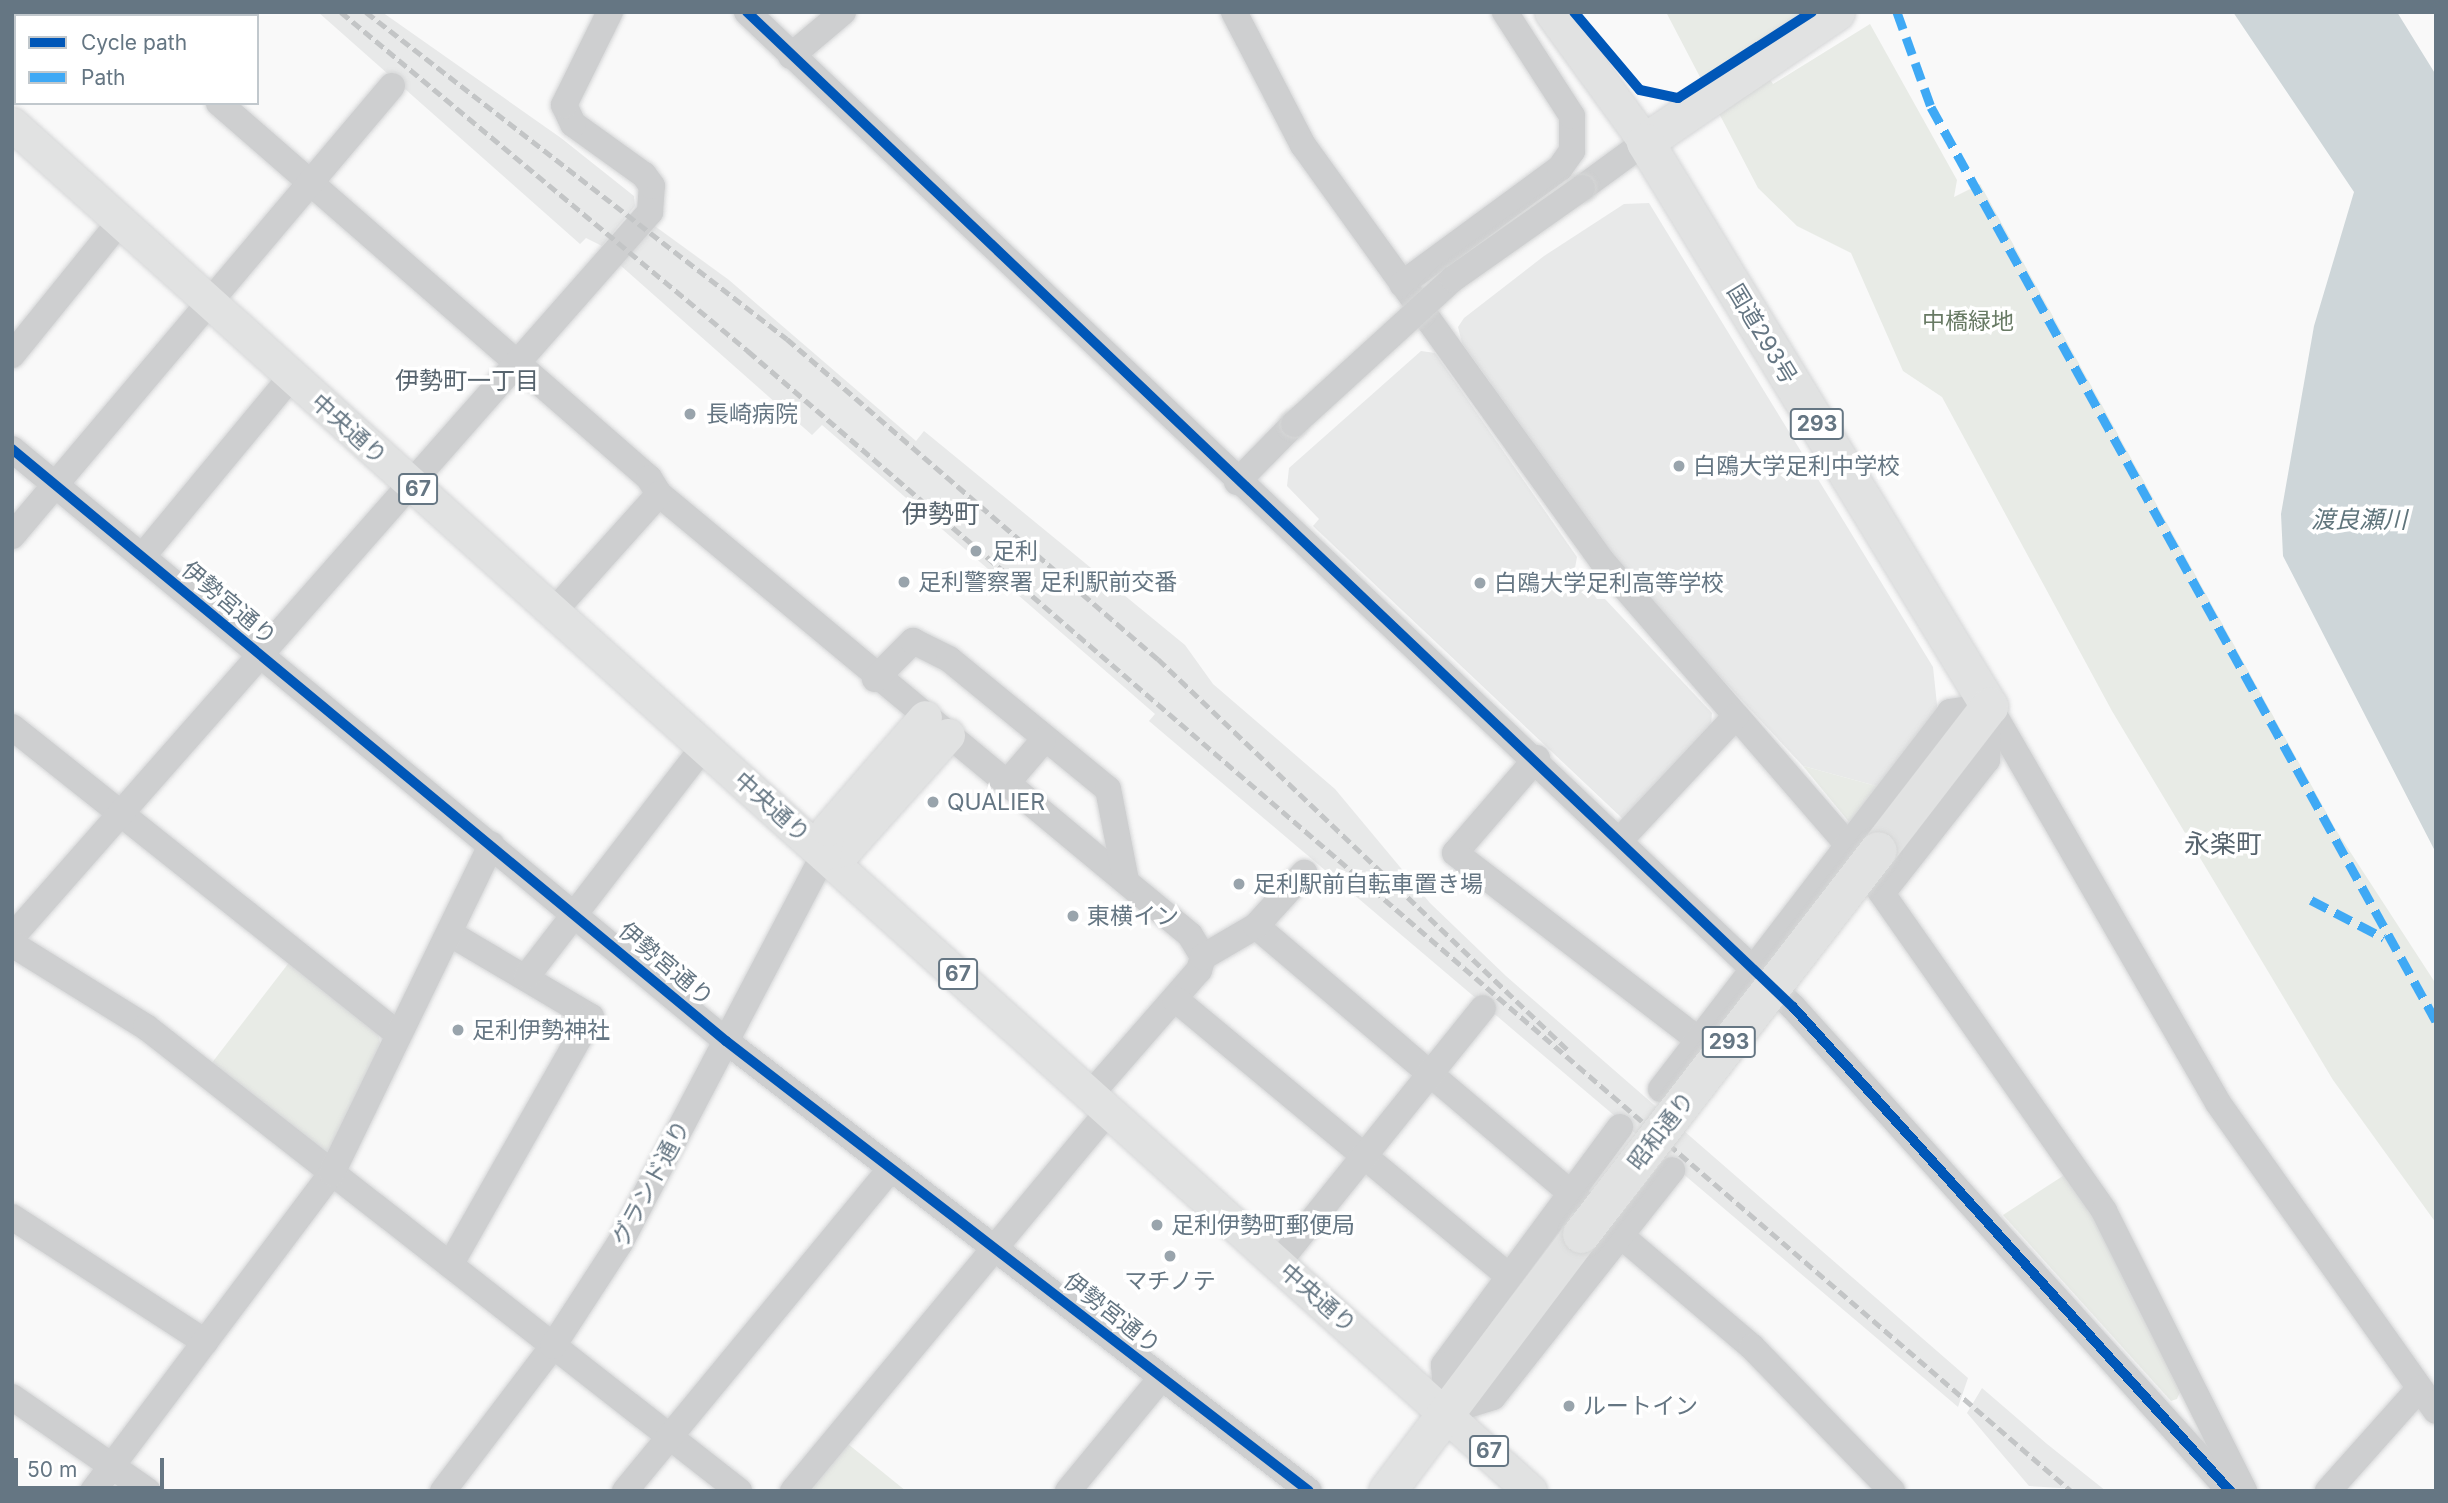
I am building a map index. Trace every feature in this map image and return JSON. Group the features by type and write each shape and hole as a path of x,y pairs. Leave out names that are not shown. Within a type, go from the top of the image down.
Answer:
{"highway":[{"path":"1659,132 1836,12"},
{"name":"国道293号","path":"1659,132 1989,706"},
{"name":"昭和通り","path":"1387,1491 1581,1234 1863,848 1989,706"}],"main road":[{"path":"1551,12 1659,132"},
{"name":"中央通り","path":"12,124 206,302 555,610 1278,1263 1447,1411 1530,1491"},
{"path":"824,854 828,829 937,726"}],"street":[{"path":"12,937 650,212 652,186 644,175 573,124 564,106 610,12"},
{"path":"747,12 1237,482 1537,758 1750,967 2230,1491"},
{"path":"791,56 843,12"},
{"path":"1234,12 1290,125 1602,561 1736,716 1863,848 1882,892 2104,1211 2244,1491"},
{"path":"1402,284 1560,168 1572,151 1572,116 1505,12"},
{"path":"12,536 206,302 313,182 392,86"},
{"path":"221,105 313,182 649,478 659,495 875,679 937,726 1126,881 1189,935 1203,957"},
{"path":"1237,482 1294,424 1453,279 1659,132"},
{"path":"12,355 119,223"},
{"path":"142,557 291,377"},
{"name":"伊勢宮通り","path":"12,449 726,1041 1309,1491"},
{"path":"555,610 659,495"},
{"path":"875,679 903,647 925,642 1043,741 1108,789 1126,881"},
{"path":"1882,892 1987,760 1989,706"},
{"path":"1989,706 2218,1103 2436,1411"},
{"path":"1621,839 1736,716"},
{"path":"12,727 398,1034"},
{"path":"1007,783 1043,741"},
{"path":"527,976 572,912 705,746"},
{"path":"1537,758 1455,853 1696,1038"},
{"path":"93,1491 332,1173 491,845"},
{"path":"1661,1089 1750,967 1863,848"},
{"name":"グランド通り","path":"443,1491 553,1346 620,1243 824,854"},
{"path":"793,1491 993,1248 1203,957 1256,926 1304,873"},
{"path":"1256,926 1752,1347 1892,1491"},
{"path":"449,933 527,976 591,1017 450,1265"},
{"path":"12,944 146,1027 739,1491"},
{"path":"1175,999 1508,1276"},
{"path":"1278,1263 1362,1154 1483,1007"},
{"path":"1620,1127 1444,1365 1447,1411 1493,1397 1672,1170"},
{"path":"625,1491 890,1168"},
{"path":"12,1217 205,1342"},
{"path":"1077,1488 1161,1378"},
{"path":"2328,1491 2418,1389"},
{"path":"12,1397 114,1463 148,1491"},
{"path":"2173,1428 2202,1406"}],"shaded area":[{"path":"318,12 382,12 561,138 634,196 635,206 602,246 586,238 580,244"},
{"name":"白鴎大学足利中学校","path":"1649,203 1933,667 1938,714 1880,787 1803,766 1637,588 1462,343 1458,327 1464,318 1544,256 1624,204"},
{"path":"652,224 729,280 916,441 924,431 1185,645 1213,684 1335,789 1430,903 1506,976 1968,1378 1958,1407 1149,721 1155,714 822,425 812,435 620,265"},
{"name":"白鴎大学足利高等学校","path":"1421,351 1435,353 1577,557 1575,568 1597,599 1605,599 1712,713 1711,726 1624,820 1313,526 1319,519 1287,486 1289,468"},
{"path":"1982,1388 2106,1491 2029,1486 1967,1413"}],"green space":[{"name":"中橋緑地","path":"1666,12 1802,12 1749,48 1773,84 1870,24 1957,180 1954,197 1980,184 2336,830 2436,984 2436,1223 2333,1080 2112,711 1942,397 1903,371 1851,253 1797,226 1758,188"},
{"path":"1803,766 1880,787 1849,822"},
{"path":"291,960 377,1027 381,1047 334,1149 322,1151 211,1064"},
{"path":"2069,1172 2103,1225 2181,1390 2177,1399 2171,1401 2003,1215"},
{"path":"848,1444 906,1491 809,1491"}],"water":[{"name":"渡良瀬川","path":"2233,12 2397,12 2436,75 2436,853 2283,556 2281,514 2314,326 2354,192"}],"railway":[{"path":"341,12 748,351 2071,1491"},
{"path":"366,12 787,339 1158,659 1570,1052"}],"marked path":[{"path":"1897,12 1931,107 2436,1021"},
{"path":"2311,900 2384,938"}],"cycle path":[{"path":"747,12 1793,1007 2230,1491"},
{"path":"1574,12 1640,90 1678,98 1812,12"},
{"path":"12,449 726,1041 1309,1491"}],"place":[{"name":"長崎病院","path":"690,414"},
{"name":"白鴎大学足利中学校","path":"1679,466"},
{"name":"足利","path":"976,551"},
{"name":"足利警察署 足利駅前交番","path":"904,582"},
{"name":"白鴎大学足利高等学校","path":"1480,583"},
{"name":"QUALIER","path":"933,802"},
{"name":"足利駅前自転車置き場","path":"1239,884"},
{"name":"東横イン","path":"1073,916"},
{"name":"足利伊勢神社","path":"458,1030"},
{"name":"足利伊勢町郵便局","path":"1157,1225"},
{"name":"マチノテ","path":"1170,1256"},
{"name":"ルートイン","path":"1569,1406"}],"district":[{"name":"伊勢町一丁目","path":"467,381"},
{"name":"伊勢町","path":"941,514"},
{"name":"永楽町","path":"2223,844"}]}
